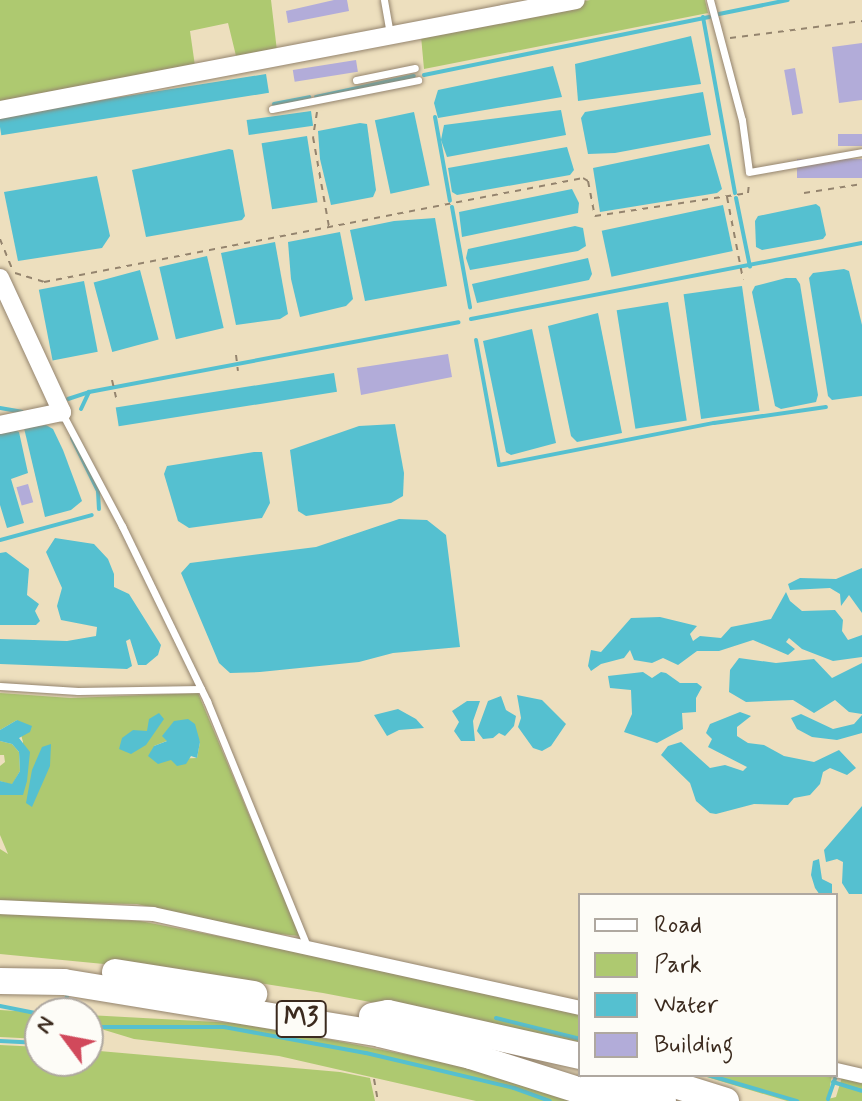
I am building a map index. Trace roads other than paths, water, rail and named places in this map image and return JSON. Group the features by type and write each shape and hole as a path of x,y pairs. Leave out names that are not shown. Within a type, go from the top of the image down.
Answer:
{"highway":[{"name":"M3","path":"0,965 131,975 372,1016 500,1047 578,1071"},
{"name":"M3","path":"0,981 64,982 380,1034 471,1056 613,1101"},
{"path":"372,1016 388,1013 578,1056"},
{"path":"595,1077 663,1101"},
{"path":"649,1077 726,1101"}],"street":[{"path":"0,110 576,0"},
{"path":"0,278 62,412 0,425"},
{"path":"0,907 153,914 578,1008"},
{"path":"838,1070 862,1076"}],"lane":[{"path":"384,0 390,35"},
{"path":"710,0 742,120 749,172 862,152"},
{"path":"356,80 415,68"},
{"path":"272,109 418,80"},
{"path":"62,412 122,526 201,689 307,946"},
{"path":"0,686 78,691 201,689"}],"water":[{"path":"691,36 701,84 578,101 575,64"},
{"path":"553,66 562,97 438,118 434,103 438,90"},
{"path":"266,74 269,93 1,135 0,116"},
{"path":"703,92 711,135 615,153 588,154 581,118 585,112"},
{"path":"561,110 566,135 447,157 441,140 444,125"},
{"path":"311,111 313,126 249,135 247,120"},
{"path":"414,112 430,185 390,194 375,120"},
{"path":"367,124 376,190 373,197 331,205 320,159 318,131"},
{"path":"307,136 317,202 272,209 262,143"},
{"path":"709,144 722,189 717,193 600,212 593,168"},
{"path":"567,147 574,170 570,175 457,195 452,192 448,168"},
{"path":"233,150 245,216 242,220 146,237 132,170"},
{"path":"97,176 110,236 102,248 18,261 4,192"},
{"path":"572,189 579,203 578,213 462,237 459,212"},
{"path":"816,204 820,207 826,235 823,239 762,250 756,247 755,221 758,216"},
{"path":"723,205 733,251 611,277 602,231"},
{"path":"435,218 447,286 365,301 350,230 394,221"},
{"path":"575,226 583,228 586,246 578,251 470,270 466,258 468,249"},
{"path":"340,232 353,299 346,306 300,317 291,279 288,242"},
{"path":"275,242 288,314 280,319 236,325 221,253"},
{"path":"207,256 224,328 176,339 159,267"},
{"path":"588,258 592,274 589,280 477,303 472,284"},
{"path":"140,270 159,340 112,352 94,282"},
{"path":"849,271 862,325 862,396 832,400 828,396 809,278 813,273"},
{"path":"796,278 800,284 818,395 816,402 781,409 775,406 752,292 755,286"},
{"path":"84,281 98,352 53,360 39,290"},
{"path":"742,286 760,411 701,419 684,294"},
{"path":"668,302 687,421 635,429 617,310"},
{"path":"598,313 622,433 577,442 571,436 548,326"},
{"path":"532,329 556,443 511,455 506,452 483,341"},
{"path":"334,373 337,392 119,426 116,408"},
{"path":"395,424 404,473 403,496 391,503 306,516 298,511 290,450 359,426"},
{"path":"46,425 53,429 63,450 82,501 71,510 45,517 24,428"},
{"path":"13,429 19,432 28,473 11,479 24,523 7,528 0,505 0,431"},
{"path":"262,452 270,503 262,518 189,528 178,521 164,474 167,466"},
{"path":"399,519 427,520 446,535 460,647 260,672 230,673 219,663 181,573 190,563 316,547"},
{"path":"55,538 94,544 108,559 114,574 114,587 129,594 161,645 158,655 146,665 138,665 130,639 126,641 132,666 127,669 0,664 0,639 67,641 96,636 97,627 61,620 57,606 62,588 46,552"},
{"path":"6,552 29,569 27,595 39,604 35,611 40,621 36,625 0,625 0,553"},
{"path":"862,568 862,613 849,595 841,606 840,594 830,588 790,590 788,584 800,578 836,579"},
{"path":"786,592 790,601 802,611 835,610 843,620 842,631 848,640 862,635 862,657 833,661 802,649 789,638 786,642 795,649 788,655 753,640 719,651 697,651 678,665 663,658 652,663 634,660 630,650 624,658 601,664 591,671 588,666 591,650 601,652 631,618 660,617 697,626 690,634 693,641 700,636 721,638 731,627 771,619"},
{"path":"739,658 776,663 814,659 832,678 862,663 862,714 849,712 835,700 814,713 793,700 746,702 729,692 730,670"},
{"path":"643,672 652,678 661,672 666,673 680,683 697,683 702,687 696,698 696,712 682,713 683,729 657,743 624,732 632,714 631,690 610,688 608,676"},
{"path":"517,695 542,700 566,724 551,746 542,751 533,748 518,727 521,718"},
{"path":"501,696 506,710 516,716 514,726 505,736 499,733 493,738 483,739 477,731 488,701"},
{"path":"467,701 480,701 473,721 475,741 461,741 454,731 459,722 452,711"},
{"path":"398,709 416,719 424,728 399,730 387,736 374,715"},
{"path":"740,712 751,716 737,727 737,736 748,743 764,745 784,756 814,762 839,750 856,768 847,775 830,768 823,772 820,784 810,795 794,798 788,805 754,804 710,813 696,801 690,783 661,755 668,746 681,742 710,768 725,765 743,771 747,767 708,747 712,739 706,733 710,724"},
{"path":"159,713 164,719 146,745 131,754 119,749 122,738 133,730 147,731 149,719"},
{"path":"801,714 833,729 854,724 862,715 862,733 837,740 812,737 797,729 791,718"},
{"path":"188,719 195,724 200,742 197,758 191,756 186,764 177,766 171,760 158,764 148,756 154,746 167,741 162,736 174,721"},
{"path":"17,720 32,726 30,732 19,738 30,752 27,781 23,795 0,795 0,781 12,784 20,771 19,752 12,744 0,741 0,730"},
{"path":"51,744 50,766 32,807 26,803 32,770 42,747"},
{"path":"862,806 862,894 849,894 842,883 843,862 837,859 826,862 824,850"},
{"path":"819,859 822,879 832,884 832,893 819,893 815,888 811,875 813,861"}],"waterway":[{"path":"719,14 788,0"},
{"path":"703,17 735,193"},
{"path":"424,75 709,17"},
{"path":"316,97 414,76"},
{"path":"274,104 309,97"},
{"path":"435,117 450,201"},
{"path":"736,198 750,267"},
{"path":"452,207 470,307"},
{"path":"471,319 862,243"},
{"path":"68,399 89,392 458,322"},
{"path":"476,340 499,465 714,423 826,407"},
{"path":"81,409 89,392"},
{"path":"0,408 22,412"},
{"path":"72,438 98,491 99,509"},
{"path":"0,540 92,515"},
{"path":"0,1006 24,1011"},
{"path":"496,1018 578,1038"},
{"path":"104,1027 224,1027 366,1053 514,1088 550,1101"},
{"path":"0,1041 24,1042"},
{"path":"715,1077 797,1101"},
{"path":"828,1099 836,1077"},
{"path":"833,1082 862,1091"}]}
